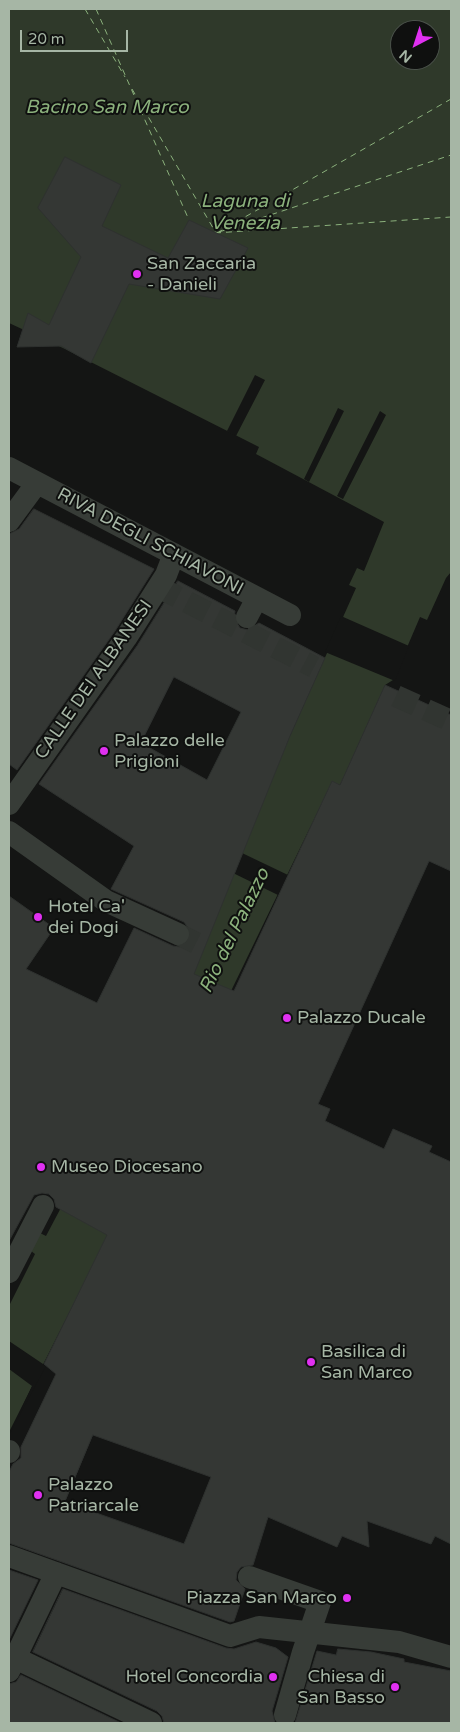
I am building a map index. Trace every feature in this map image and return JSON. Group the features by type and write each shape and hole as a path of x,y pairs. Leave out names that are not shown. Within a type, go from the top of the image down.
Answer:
{"street":[{"name":"RIVA DEGLI SCHIAVONI","path":"9,468 174,554 252,607 290,615"},
{"path":"9,521 37,483"},
{"name":"CALLE DEI ALBANESI","path":"9,804 126,638 166,575 174,554"},
{"path":"9,832 106,901 178,934"},
{"path":"9,1272 43,1206"},
{"path":"9,1556 230,1636 259,1627 399,1642 451,1657"},
{"path":"56,1573 11,1662 151,1723"},
{"path":"249,1577 320,1602 309,1632 285,1715"}],"water":[{"name":"Laguna di Venezia","path":"9,9 451,9 451,572 446,578 427,620 420,617 393,680 385,685 340,785 332,782 231,991 9,1432 9,1306 35,1254 27,1248 36,1231 46,1236 129,1079 290,736 356,588 349,585 357,568 364,571 384,522 256,454 259,447 65,349 9,323"}],"pier":[{"path":"255,375 265,380 236,436 227,431"},
{"path":"338,408 344,411 309,482 304,479"},
{"path":"380,411 386,415 343,499 337,496"},
{"path":"341,616 409,646 395,681 325,652"},
{"path":"242,853 288,875 278,895 233,873"},
{"path":"9,1341 46,1366 9,1435 32,1386 9,1369"}],"building":[{"name":"San Zaccaria - Danieli","path":"65,157 121,185 102,226 168,258 189,220 248,248 220,299 129,284 91,363 61,346 17,347 28,313 49,325 81,257 38,208"},
{"path":"34,509 154,569 115,631 17,770 9,764 9,534 19,529"},
{"path":"178,581 235,611 234,618 240,628 248,630 259,623 325,658 290,736 194,974 234,991 332,781 340,785 385,685 451,715 451,871 429,861 318,1104 330,1109 325,1121 384,1149 393,1129 432,1146 429,1152 451,1162 451,1544 435,1536 431,1544 367,1521 369,1547 342,1536 337,1547 268,1517 253,1565 241,1567 237,1572 236,1580 245,1589 234,1621 230,1622 9,1543 9,1472 13,1464 21,1458 21,1447 56,1374 44,1364 107,1235 56,1207 54,1199 49,1194 42,1193 34,1195 9,1241 9,896 54,928 26,969 97,1003 134,928 173,946 180,947 190,940 191,932 184,922 111,889 134,846 39,784 137,646","holes":["174,677 241,712 207,780 141,743","93,1435 211,1477 184,1544 65,1502"]},
{"path":"9,1570 38,1580 9,1640"},
{"path":"63,1589 226,1648 234,1649 256,1642 276,1648 288,1657 272,1711 275,1723 164,1723 162,1716 157,1711 33,1652"},
{"name":"Chiesa di San Basso","path":"338,1649 371,1652 404,1659 404,1662 451,1671 451,1723 295,1723 317,1651 336,1655"},
{"path":"21,1675 121,1723 9,1723 9,1684 16,1682"}],"ferry route":[{"path":"85,9 125,77"},
{"path":"96,9 189,220"},
{"path":"132,89 216,233"},
{"path":"217,233 451,99"},
{"path":"219,232 451,155"},
{"path":"215,233 451,217"}],"tunnel":[{"path":"158,587 314,667"},
{"path":"396,696 451,721"},
{"path":"178,934 196,943"}],"place":[{"name":"San Zaccaria - Danieli","path":"137,274"},
{"name":"Palazzo delle Prigioni","path":"104,751"},
{"name":"Hotel Ca' dei Dogi","path":"38,917"},
{"name":"Palazzo Ducale","path":"287,1018"},
{"name":"Museo Diocesano","path":"41,1167"},
{"name":"Basilica di San Marco","path":"311,1362"},
{"name":"Palazzo Patriarcale","path":"38,1495"},
{"name":"Piazza San Marco","path":"347,1598"},
{"name":"Hotel Concordia","path":"273,1677"},
{"name":"Chiesa di San Basso","path":"395,1687"}],"water label":[{"name":"Bacino San Marco","path":"107,108"},
{"name":"Rio del Palazzo","path":"235,931"}]}
